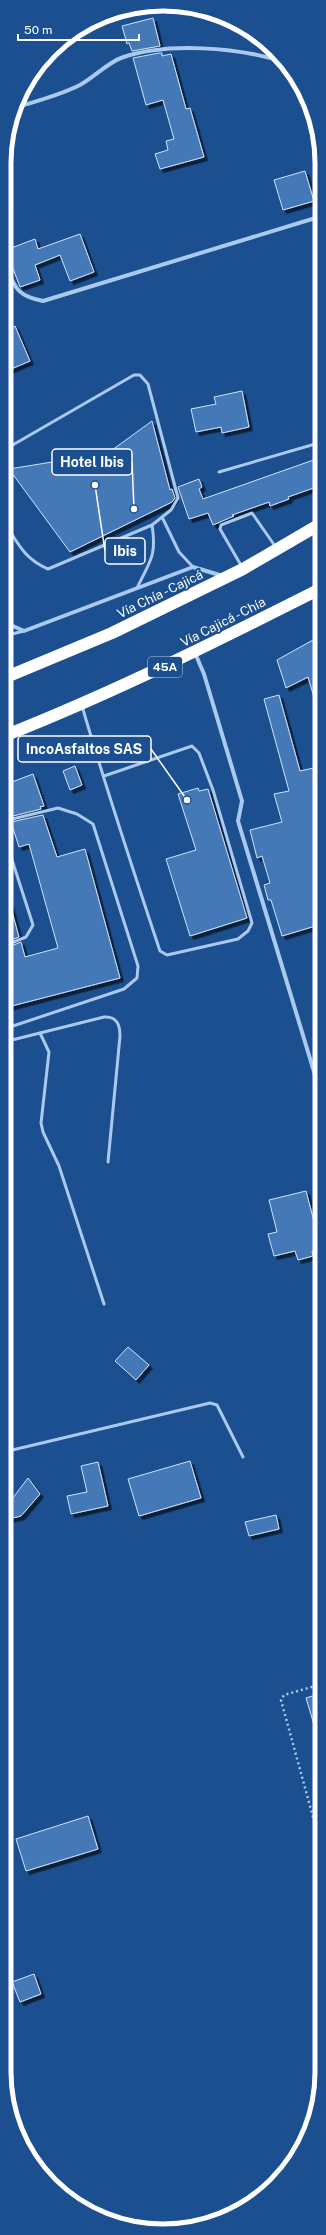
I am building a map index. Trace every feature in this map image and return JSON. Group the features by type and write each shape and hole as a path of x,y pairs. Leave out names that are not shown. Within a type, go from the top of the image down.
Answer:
{"highway":[{"name":"Vía Chía - Cajicá","path":"11,675 112,633 243,569 315,527"},
{"name":"Vía Cajicá - Chía","path":"11,733 82,706 195,653 315,592"}],"street":[{"path":"23,105 61,93 98,75 119,59 149,50 194,48 264,56 273,59"},
{"path":"11,279 16,291 29,299 43,301 315,218"},
{"path":"11,625 24,631 194,567 226,577"},
{"path":"195,653 204,674 242,800 238,821 315,1076"}],"lane":[{"path":"11,446 134,375 140,375 148,384 178,498 175,506 163,519 48,569 26,556 11,533"},
{"path":"219,472 315,444"},
{"path":"243,569 220,529 221,525 252,513 277,549"},
{"path":"163,519 179,552 194,567"},
{"path":"137,588 154,554 155,540 152,525"},
{"path":"11,634 24,631"},
{"path":"82,706 104,776 160,951 167,955 238,939 248,931 252,923 213,790 199,753 192,746 104,776"},
{"path":"11,819 58,808 77,814 92,824 138,966 137,978 124,989 11,1027"},
{"path":"11,857 33,925 26,937 11,943"},
{"path":"11,1040 104,1017 114,1018 118,1024 120,1036 108,1162"},
{"path":"40,1033 49,1052 41,1123 42,1132 59,1166 104,1304"},
{"path":"11,1450 210,1403 217,1405 243,1458"}],"path":[{"path":"315,1686 284,1695 281,1700 315,1824"}],"building":[{"path":"153,18 160,46 132,51 129,43 127,44 122,26"},
{"path":"162,53 162,56 171,54 186,109 190,108 204,157 160,169 155,154 168,150 166,141 174,139 163,100 146,105 133,58"},
{"path":"305,171 314,201 283,210 274,180"},
{"path":"80,234 94,272 70,281 60,255 35,265 40,280 20,287 11,263 11,248 35,239 38,249"},
{"path":"15,326 30,361 11,369 11,328"},
{"path":"242,391 249,427 222,433 221,427 196,432 191,409 216,404 214,397"},
{"path":"152,421 170,490 172,489 175,498 172,502 70,552 11,472 11,469 108,453"},
{"path":"315,459 315,487 288,497 289,499 270,506 269,502 232,515 234,516 213,525 208,513 189,519 178,487 199,479 202,487 199,489 203,499"},
{"path":"315,639 315,701 308,677 286,688 277,660"},
{"path":"279,695 300,771 315,768 315,926 282,936 271,900 268,900 264,885 270,883 262,856 257,858 250,830 282,822 274,794 289,791 264,699"},
{"path":"75,766 82,785 70,790 63,771"},
{"path":"33,774 44,806 40,807 41,809 11,816 11,782"},
{"path":"198,788 199,791 208,789 247,918 190,936 166,859 196,850 178,794"},
{"path":"43,815 57,857 85,849 120,978 11,1006 11,946 21,942 25,957 58,948 29,844 19,847 11,822"},
{"path":"11,908 19,937 11,940"},
{"path":"306,1191 315,1225 315,1250 312,1251 313,1256 298,1260 295,1251 274,1256 268,1234 277,1232 269,1200"},
{"path":"128,1347 149,1365 136,1380 115,1361"},
{"path":"190,1461 201,1498 139,1516 128,1479"},
{"path":"98,1462 108,1506 71,1514 67,1496 87,1492 81,1466"},
{"path":"28,1478 40,1494 21,1516 11,1518 12,1499"},
{"path":"276,1515 279,1529 249,1536 245,1522"},
{"path":"315,1695 315,1728 306,1698"},
{"path":"88,1816 98,1849 26,1871 16,1839"},
{"path":"34,1974 41,1994 20,2002 12,1982"}],"place":[{"name":"Ibis","path":"95,485"},
{"name":"Hotel Ibis","path":"134,509"},
{"name":"IncoAsfaltos SAS","path":"187,800"}]}
